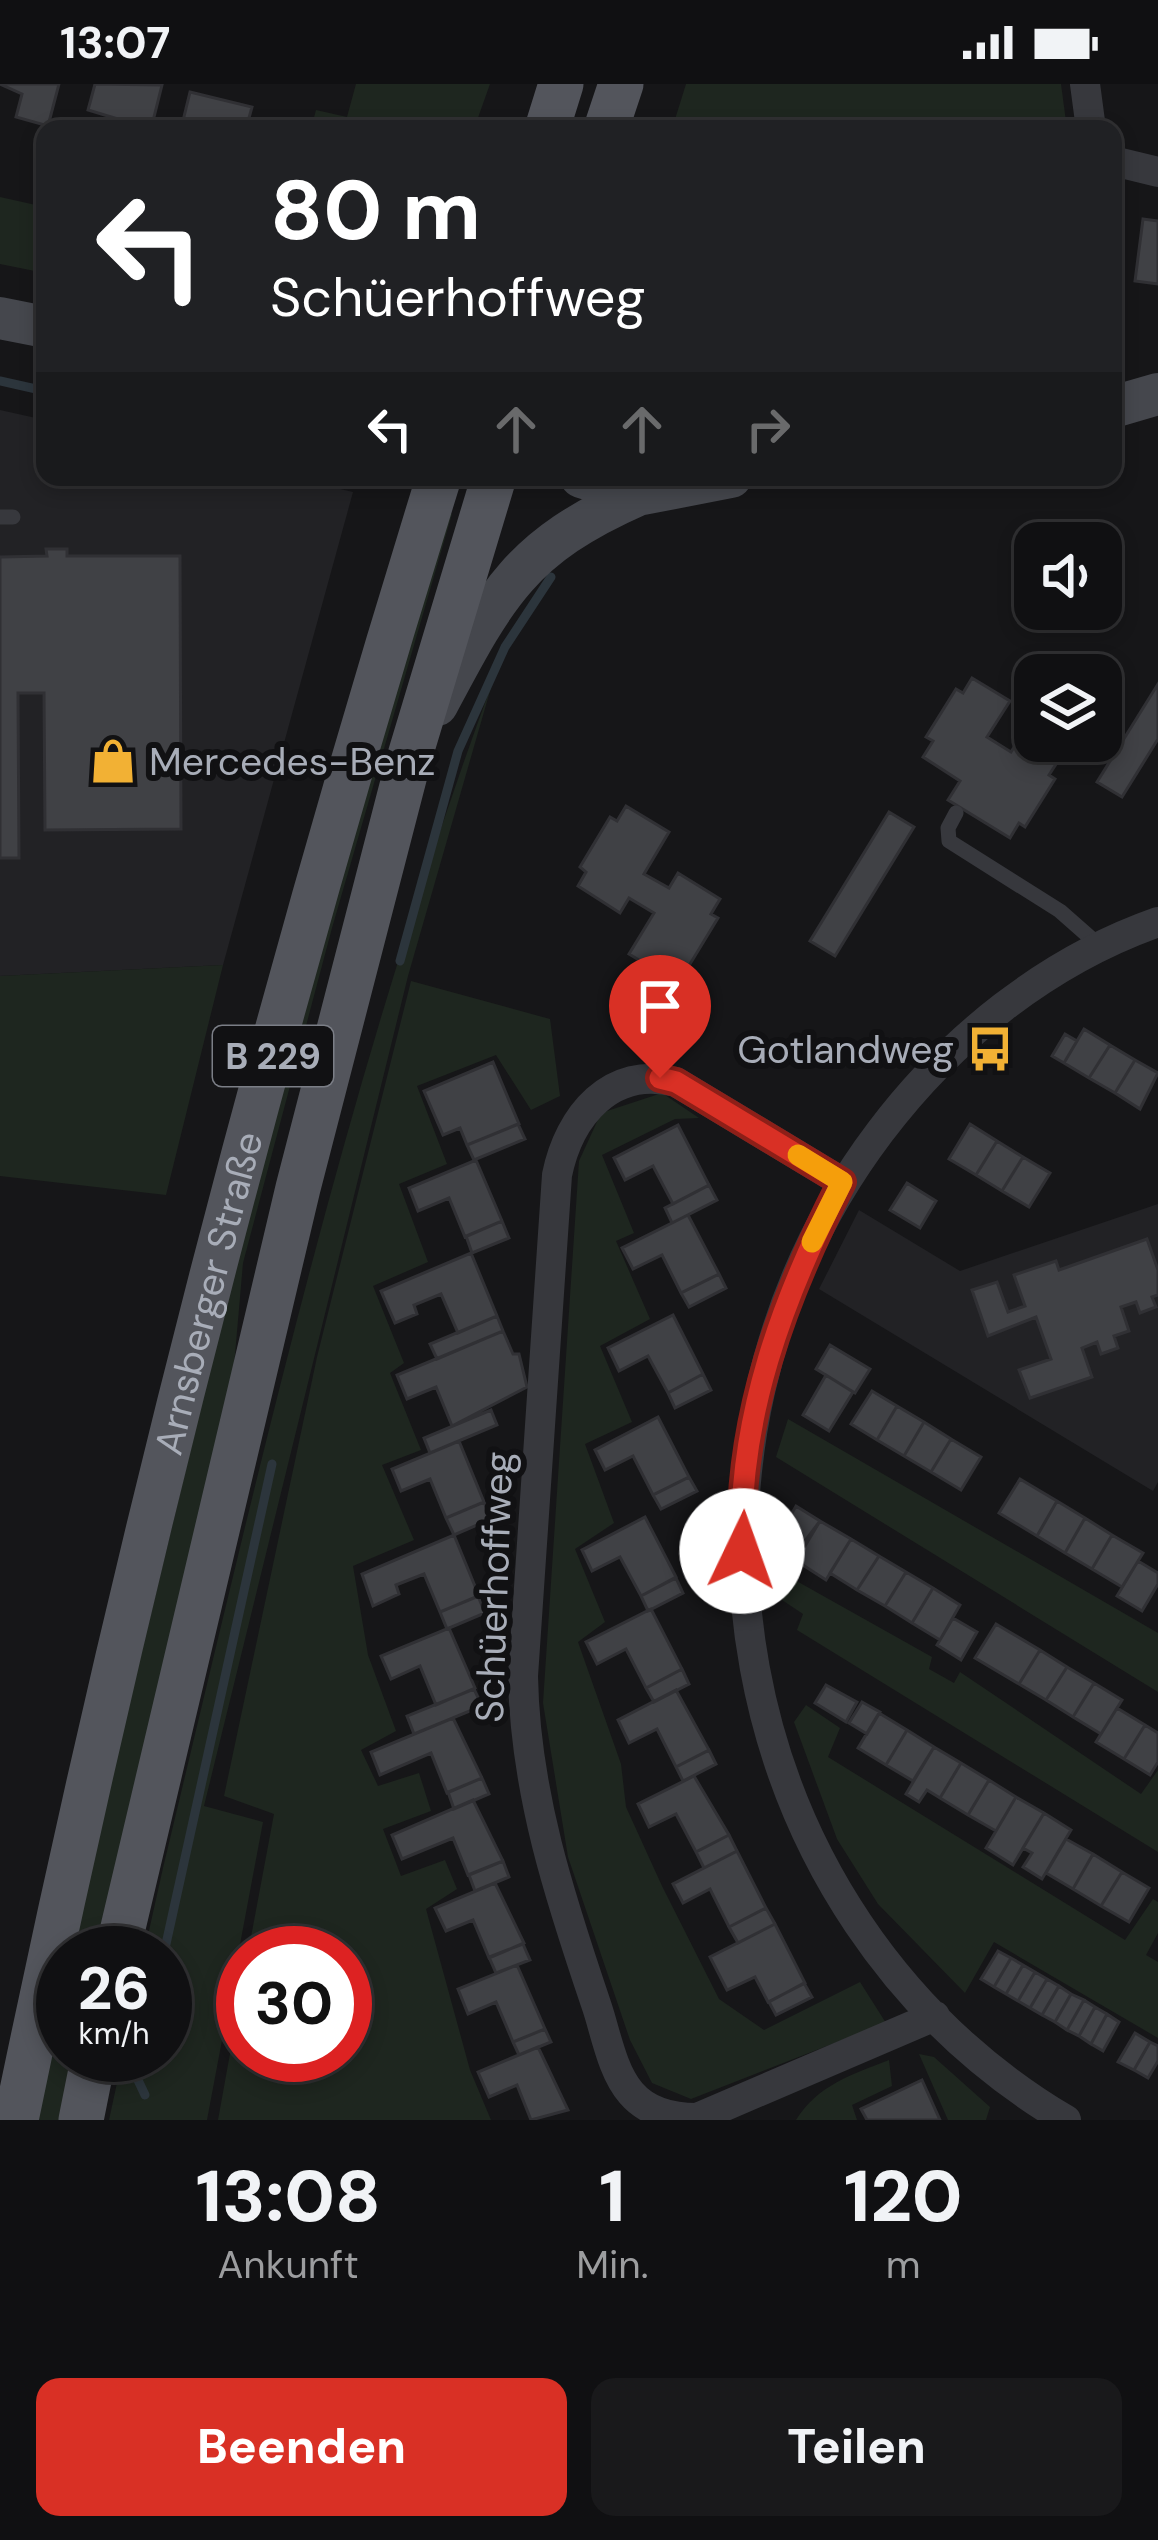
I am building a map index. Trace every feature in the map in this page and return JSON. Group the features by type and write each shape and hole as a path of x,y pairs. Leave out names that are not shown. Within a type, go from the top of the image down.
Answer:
{"main road":[{"path":"609,120 621,84"},
{"path":"0,318 36,325"},
{"path":"1122,404 1158,394"},
{"name":"Arnsberger Straße","path":"16,2120 190,1364 355,749 436,486"},
{"name":"Arnsberger Straße","path":"123,1926 194,1609 409,759 491,486"},
{"path":"609,486 638,495"},
{"path":"409,759 481,622 523,563 574,523 638,495 684,486"},
{"path":"81,2120 89,2082"}],"street":[{"path":"1085,84 1090,120"},
{"path":"1122,163 1158,172"},
{"path":"1066,2120 935,2016 872,1946 815,1856 782,1774 746,1618 741,1527 759,1387 794,1282 842,1182 917,1082 973,1031 1023,991 1158,922"},
{"name":"Schüerhoffweg","path":"842,1182 676,1082 660,1078 614,1087 574,1125 557,1174 523,1676 529,1766 554,1876 620,2076 630,2092 655,2111 697,2117 935,2016"}],"lane":[{"path":"956,813 948,828 950,841 1060,911 1102,948"}],"shaded area":[{"path":"356,84 490,84 477,120 313,120 316,110 347,117"},
{"path":"686,84 1061,84 1066,120 675,120"},
{"path":"0,197 36,205 36,271 0,264"},
{"path":"0,410 36,418 36,486 327,486 353,492 223,965 0,976"},
{"path":"441,512 452,514 332,928 243,1263 234,1366 105,1926 76,1926 257,1175"},
{"path":"492,684 408,976 204,1806 263,1822 243,1926 216,1926 216,2072 207,2120 109,2120 117,2082 192,2082 192,1926 150,1926 310,1271 350,1123 441,829"},
{"path":"223,965 166,1195 0,1176 0,976"},
{"path":"411,981 550,1019 560,1096 531,1110 496,1055 417,1086 447,1164 399,1184 428,1262 373,1286 404,1363 390,1373 421,1450 382,1465 414,1540 353,1566 368,1655 396,1731 361,1750 378,1786 419,1773 431,1811 383,1829 401,1876 445,1860 457,1889 426,1909 470,2070 491,2120 218,2120 225,2082 372,2082 372,1926 253,1926 274,1814 224,1796 317,1357"},
{"path":"662,1093 699,1118 675,1119 602,1155 634,1233 616,1241 650,1319 600,1346 632,1422 585,1444 614,1523 575,1549 605,1622 578,1642 621,1764 626,1807 719,1999 764,2030 860,1982 886,2023 691,2099 652,2083 630,2040 568,1857 543,1703 579,1161 601,1113"},
{"path":"1158,1204 1158,1482 1153,1491 819,1289 859,1210 960,1271"},
{"path":"788,1419 1158,1633 1158,1692 776,1457"},
{"path":"774,1549 793,1579 932,1657 929,1669 954,1683 960,1672 1141,1794 1158,1770 1158,1852 797,1630 803,1614 770,1592"},
{"path":"806,1705 840,1728 828,1757 1125,1940 1153,1899 1158,1902 1158,1933 1146,1955 1158,1962 1158,2038 994,1942 965,1993 878,1904 837,1839 794,1722"},
{"path":"919,2054 934,2057 990,2107 986,2120 948,2120"},
{"path":"889,2060 892,2086 852,2105 857,2120 796,2120 825,2090"},
{"path":"42,2082 69,2082 61,2120 34,2120"}],"building":[{"path":"0,84 59,84 50,120 36,123 16,117 22,94"},
{"path":"95,84 162,85 153,120 121,120 88,110"},
{"path":"190,92 252,107 248,120 183,120"},
{"path":"1143,219 1158,221 1158,284 1135,281"},
{"name":"Mercedes-Benz","path":"46,549 67,549 67,556 180,556 181,829 45,830 44,693 18,693 19,858 0,858 0,557 47,556"},
{"path":"972,678 1010,701 987,737 1011,752 1014,747 1014,762 1057,762 1049,775 1055,779 1025,827 1019,823 1010,838 948,800 960,781 923,757 933,741 926,737 956,689 963,693"},
{"path":"1158,684 1158,739 1122,797 1097,782 1109,762 1122,762 1122,742"},
{"path":"626,806 669,832 644,874 669,888 678,873 720,899 711,914 718,918 687,969 681,965 672,980 629,954 654,913 629,898 620,913 578,886 586,872 580,867 610,817 617,821"},
{"path":"889,812 914,827 835,956 810,941"},
{"path":"1084,1029 1110,1045 1089,1078 1064,1063"},
{"path":"1065,1034 1077,1041 1064,1063 1052,1056"},
{"path":"1110,1045 1135,1060 1115,1093 1089,1078"},
{"path":"1135,1060 1158,1073 1140,1109 1115,1093"},
{"path":"493,1062 519,1124 467,1145 460,1128 443,1135 424,1091"},
{"path":"518,1124 525,1139 474,1160 467,1145"},
{"path":"970,1124 997,1141 976,1175 949,1159"},
{"path":"678,1125 709,1185 673,1204 653,1166 625,1180 614,1158"},
{"path":"997,1141 1023,1157 1002,1191 976,1175"},
{"path":"1023,1157 1050,1173 1029,1207 1002,1191"},
{"path":"476,1160 502,1221 465,1237 449,1198 418,1211 409,1188"},
{"path":"907,1183 936,1201 920,1228 890,1210"},
{"path":"709,1185 717,1200 672,1223 665,1208"},
{"path":"688,1215 719,1274 681,1293 662,1255 633,1269 622,1248"},
{"path":"502,1221 509,1238 472,1253 466,1236"},
{"path":"1147,1239 1158,1270 1158,1295 1152,1297 1156,1307 1140,1313 1136,1302 1121,1307 1129,1331 1114,1336 1118,1348 1101,1354 1097,1342 1082,1348 1092,1377 1030,1398 1019,1370 1051,1359 1036,1317 988,1336 972,1290 997,1282 1008,1312 1025,1306 1014,1275 1056,1261 1059,1270"},
{"path":"471,1253 497,1316 458,1333 441,1294 414,1305 417,1314 395,1323 381,1291"},
{"path":"719,1274 726,1288 689,1307 681,1293"},
{"path":"673,1315 703,1374 668,1393 648,1356 619,1371 608,1348"},
{"path":"497,1316 503,1331 437,1359 430,1344"},
{"path":"503,1331 513,1354 519,1354 527,1387 452,1426 436,1387 407,1399 397,1375"},
{"path":"830,1345 870,1369 855,1393 816,1369"},
{"path":"703,1374 711,1390 675,1408 668,1393"},
{"path":"826,1375 853,1392 829,1431 803,1415"},
{"path":"872,1391 897,1406 877,1440 851,1424"},
{"path":"897,1406 924,1422 904,1456 877,1440"},
{"path":"491,1410 497,1425 430,1453 424,1438"},
{"path":"658,1417 689,1477 653,1495 633,1456 605,1470 595,1450"},
{"path":"924,1422 951,1439 931,1472 904,1456"},
{"path":"951,1439 981,1457 961,1490 931,1472"},
{"path":"459,1441 484,1502 446,1518 430,1479 401,1491 392,1469"},
{"path":"689,1477 697,1491 661,1509 653,1495"},
{"path":"1020,1479 1057,1501 1037,1536 999,1513"},
{"path":"1057,1501 1085,1518 1065,1553 1037,1536"},
{"path":"484,1502 491,1519 454,1535 446,1518"},
{"path":"796,1506 820,1521 805,1546 781,1532"},
{"path":"645,1517 676,1577 641,1596 620,1557 592,1571 582,1550"},
{"path":"1085,1518 1112,1535 1092,1569 1065,1553"},
{"path":"820,1521 851,1539 826,1580 792,1558"},
{"path":"454,1535 479,1596 440,1612 424,1574 396,1585 399,1594 373,1606 362,1574"},
{"path":"1112,1535 1143,1553 1122,1587 1092,1569"},
{"path":"851,1539 879,1556 857,1590 830,1573"},
{"path":"879,1556 906,1572 885,1606 857,1590"},
{"path":"1138,1561 1158,1573 1158,1584 1142,1611 1117,1596"},
{"path":"906,1572 933,1588 912,1623 885,1606"},
{"path":"676,1578 683,1593 648,1611 641,1596"},
{"path":"933,1588 960,1605 940,1640 912,1623"},
{"path":"478,1596 485,1613 447,1629 440,1612"},
{"path":"651,1609 682,1669 646,1688 626,1649 597,1664 586,1642"},
{"path":"953,1618 977,1632 961,1660 937,1645"},
{"path":"996,1624 1040,1650 1019,1684 975,1658"},
{"path":"449,1628 475,1688 436,1705 420,1666 391,1679 381,1656"},
{"path":"1040,1650 1067,1667 1046,1700 1019,1684"},
{"path":"1067,1667 1094,1683 1073,1717 1046,1700"},
{"path":"682,1669 689,1684 654,1702 646,1688"},
{"path":"1094,1683 1122,1700 1101,1734 1073,1717"},
{"path":"826,1685 857,1702 846,1722 815,1703"},
{"path":"474,1689 482,1706 414,1734 407,1716"},
{"path":"676,1690 709,1750 676,1767 657,1729 629,1743 618,1720"},
{"path":"862,1702 880,1712 867,1734 849,1723"},
{"path":"1117,1708 1145,1725 1124,1759 1096,1742"},
{"path":"879,1713 907,1730 886,1765 858,1748"},
{"path":"453,1718 482,1778 447,1793 431,1753 380,1775 371,1752"},
{"path":"1145,1725 1158,1733 1158,1762 1150,1775 1124,1759"},
{"path":"907,1730 934,1747 913,1781 886,1765"},
{"path":"934,1747 961,1763 940,1798 927,1790 919,1802 906,1794"},
{"path":"709,1750 716,1764 683,1781 676,1767"},
{"path":"961,1763 989,1780 968,1815 940,1798"},
{"path":"694,1776 729,1835 696,1852 676,1814 649,1827 638,1804"},
{"path":"482,1778 489,1794 454,1809 448,1792"},
{"path":"989,1780 1016,1797 996,1831 968,1815"},
{"path":"1016,1797 1044,1813 1013,1865 986,1848"},
{"path":"473,1800 503,1861 468,1875 453,1838 402,1859 392,1835"},
{"path":"1044,1813 1071,1830 1042,1879 1023,1867 1032,1853 1023,1848"},
{"path":"729,1835 737,1851 704,1868 696,1852"},
{"path":"1066,1839 1093,1854 1073,1889 1046,1873"},
{"path":"737,1851 766,1908 729,1927 710,1889 683,1903 673,1884"},
{"path":"1093,1854 1122,1872 1101,1906 1073,1889"},
{"path":"503,1861 509,1877 475,1891 469,1875"},
{"path":"1122,1872 1149,1888 1129,1922 1101,1906"},
{"path":"495,1883 524,1943 489,1958 473,1920 446,1931 435,1908"},
{"path":"766,1908 775,1924 738,1943 729,1927"},
{"path":"775,1924 805,1983 768,2002 755,1977 727,1990 710,1957"},
{"path":"523,1944 530,1960 496,1973 489,1957"},
{"path":"998,1951 1011,1958 994,1987 981,1979"},
{"path":"1011,1958 1023,1965 1006,1994 994,1987"},
{"path":"517,1965 545,2029 513,2042 496,2002 468,2014 458,1989"},
{"path":"1023,1965 1035,1972 1018,2001 1006,1994"},
{"path":"1035,1972 1047,1979 1030,2008 1018,2001"},
{"path":"1047,1979 1059,1986 1042,2015 1030,2008"},
{"path":"804,1983 812,1997 776,2015 769,2002"},
{"path":"1059,1986 1071,1994 1055,2022 1042,2015"},
{"path":"1071,1994 1084,2000 1067,2030 1055,2022"},
{"path":"1084,2000 1095,2007 1079,2036 1067,2030"},
{"path":"1095,2007 1107,2014 1091,2044 1079,2036"},
{"path":"1107,2014 1119,2022 1103,2051 1091,2044"},
{"path":"545,2029 551,2042 519,2055 513,2042"},
{"path":"1135,2033 1150,2042 1134,2070 1118,2062"},
{"path":"1150,2042 1158,2046 1158,2061 1148,2078 1134,2070"},
{"path":"538,2047 568,2110 531,2120 517,2085 489,2097 478,2072"},
{"path":"922,2080 940,2120 867,2120 861,2109"}],"waterway":[{"path":"0,381 36,389"},
{"path":"400,961 458,751 505,647 551,577"},
{"path":"170,1926 272,1464"},
{"path":"139,2082 145,2095"}],"slow traffic":[{"path":"798,1155 842,1182 812,1242"}],"place":[{"name":"Mercedes-Benz","path":"113,761"},
{"name":"Gotlandweg","path":"990,1049"}],"route":[{"path":"660,1078 676,1082 842,1182 794,1282 767,1353 748,1462 742,1551"}]}
